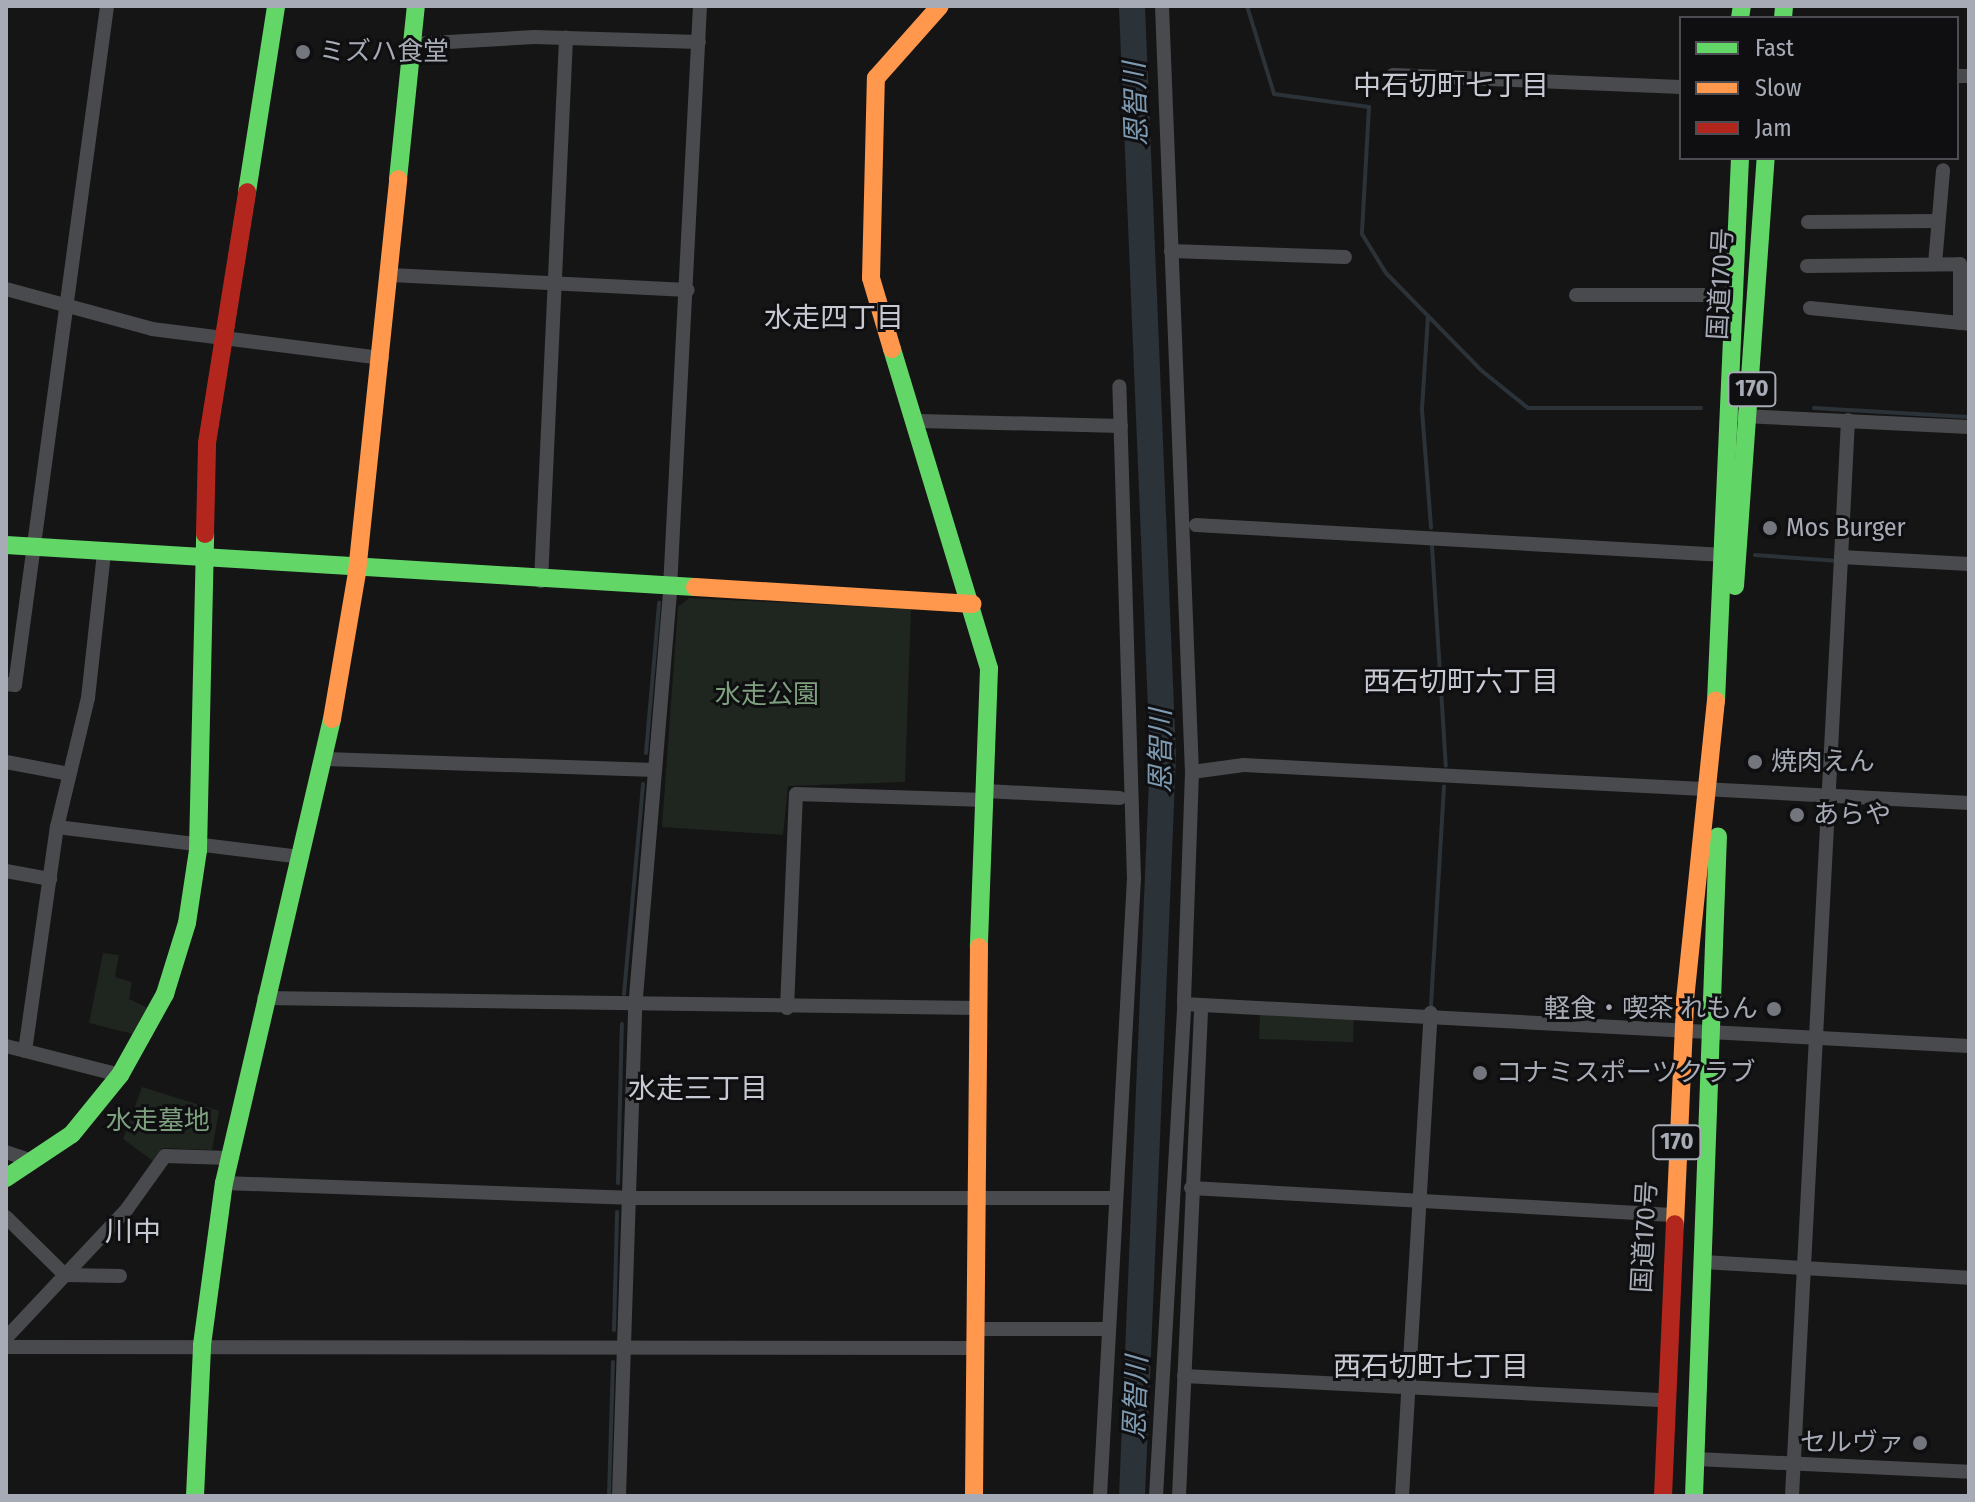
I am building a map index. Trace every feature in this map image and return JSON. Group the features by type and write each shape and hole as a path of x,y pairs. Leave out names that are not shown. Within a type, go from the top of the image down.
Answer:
{"main road":[{"path":"6,1178 72,1134 120,1075 165,994 187,923 198,850 207,443 276,6"},
{"path":"195,1496 202,1345 224,1183 264,998 325,759 357,572 391,275 416,6"},
{"path":"940,6 875,82 871,278 919,421 989,669 977,1008 974,1496"},
{"name":"170","path":"1722,616 1716,554 1716,295 1724,160"},
{"name":"国道170号","path":"1716,554 1740,160"},
{"name":"国道170号","path":"1716,554 1745,416 1755,160"},
{"name":"170","path":"1722,616 1743,542 1745,416 1766,160"},
{"path":"6,545 357,572 972,604"},
{"name":"国道170号","path":"1663,1496 1672,1215 1684,1028 1712,790 1722,616"},
{"name":"国道170号","path":"1694,1496 1716,1030 1720,811 1712,790"}],"street":[{"path":"6,684 15,685 107,6"},
{"path":"619,1496 635,1009 670,588 688,290 700,6"},
{"path":"1156,1496 1184,1004 1192,772 1162,6"},
{"path":"413,44 566,38 699,42"},
{"path":"541,581 566,38"},
{"path":"1393,75 1679,87"},
{"path":"1935,264 1936,221 1943,170"},
{"path":"1808,222 1936,221"},
{"path":"1171,251 1345,257"},
{"path":"1807,266 1960,264 1965,323 1810,308"},
{"path":"391,275 688,290"},
{"path":"6,289 67,307 226,338 382,358"},
{"path":"1576,295 1716,295"},
{"path":"1100,1496 1134,879 1119,386"},
{"path":"1745,416 1969,427"},
{"path":"1792,1496 1848,420"},
{"path":"919,421 1121,426"},
{"path":"1196,525 1716,554"},
{"path":"25,1051 57,827 88,698 104,553"},
{"path":"1841,557 1969,564"},
{"path":"325,759 655,770"},
{"path":"6,762 69,774"},
{"path":"1192,772 1244,765 1969,803"},
{"path":"787,1008 796,794 1120,798"},
{"path":"57,827 198,850 300,857"},
{"path":"6,871 50,879"},
{"path":"264,998 635,1009 977,1008"},
{"path":"1184,1004 1431,1013 1969,1046"},
{"path":"1179,1496 1201,1005"},
{"path":"1402,1496 1431,1013"},
{"path":"6,1046 120,1075"},
{"path":"6,1152 32,1161"},
{"path":"6,1338 127,1209 165,1156 229,1158"},
{"path":"224,1183 628,1198 1110,1198"},
{"path":"1191,1188 1672,1215"},
{"path":"6,1217 65,1275 120,1276"},
{"path":"1703,1262 1969,1278"},
{"path":"6,1347 624,1346 974,1338 1108,1329"},
{"path":"1184,1376 1664,1400"},
{"path":"1696,1459 1969,1472"}],"green space":[{"name":"水走公園","path":"689,598 911,609 905,782 788,786 783,835 662,827 678,607"},
{"path":"103,953 119,955 115,977 132,982 129,999 148,1008 133,1034 89,1023"},
{"path":"1260,1014 1354,1017 1353,1042 1259,1039"},
{"name":"水走墓地","path":"142,1087 219,1111 212,1150 163,1148 153,1161 123,1139"}],"waterway":[{"name":"恩智川","path":"1132,6 1163,756 1132,1496"},
{"path":"1247,6 1274,94 1369,107 1362,234 1386,273 1482,371 1528,408 1701,408"},
{"path":"1428,316 1422,410 1431,528"},
{"path":"1814,408 1969,417"},
{"path":"1432,546 1446,766"},
{"path":"1755,555 1839,561"},
{"path":"646,753 659,603"},
{"path":"624,994 643,784"},
{"path":"1431,1005 1444,786"},
{"path":"618,1183 622,1024"},
{"path":"614,1330 617,1212"},
{"path":"609,1496 613,1362"}],"traffic: fast":[{"path":"247,192 276,6"},
{"path":"398,179 416,6"},
{"path":"1740,16 1742,6"},
{"path":"1783,16 1784,6"},
{"path":"1716,701 1740,160"},
{"path":"1735,586 1766,160"},
{"path":"892,349 989,669 979,947"},
{"path":"6,1178 72,1134 120,1075 165,994 187,923 198,850 205,534"},
{"path":"6,545 695,587"},
{"path":"195,1496 202,1345 224,1183 332,719"},
{"path":"1694,1496 1718,836"}],"traffic: slow":[{"path":"892,349 871,278 876,78 940,6"},
{"path":"332,719 357,572 398,179"},
{"path":"695,587 972,604"},
{"path":"1675,1224 1685,1000 1716,701"},
{"path":"974,1496 979,947"}],"traffic: jam":[{"path":"205,534 207,443 247,192"},
{"path":"1663,1496 1675,1224"}],"place":[{"name":"ミズハ食堂","path":"303,52"},
{"name":"Mos Burger","path":"1770,528"},
{"name":"焼肉えん","path":"1755,762"},
{"name":"あらや","path":"1797,815"},
{"name":"軽食・喫茶 れもん","path":"1774,1009"},
{"name":"コナミスポーツクラブ","path":"1480,1073"},
{"name":"セルヴァ","path":"1920,1443"}],"district":[{"name":"中石切町七丁目","path":"1451,86"},
{"name":"水走四丁目","path":"834,318"},
{"name":"西石切町六丁目","path":"1461,682"},
{"name":"水走三丁目","path":"698,1089"},
{"name":"川中","path":"133,1232"},
{"name":"西石切町七丁目","path":"1431,1367"}]}
